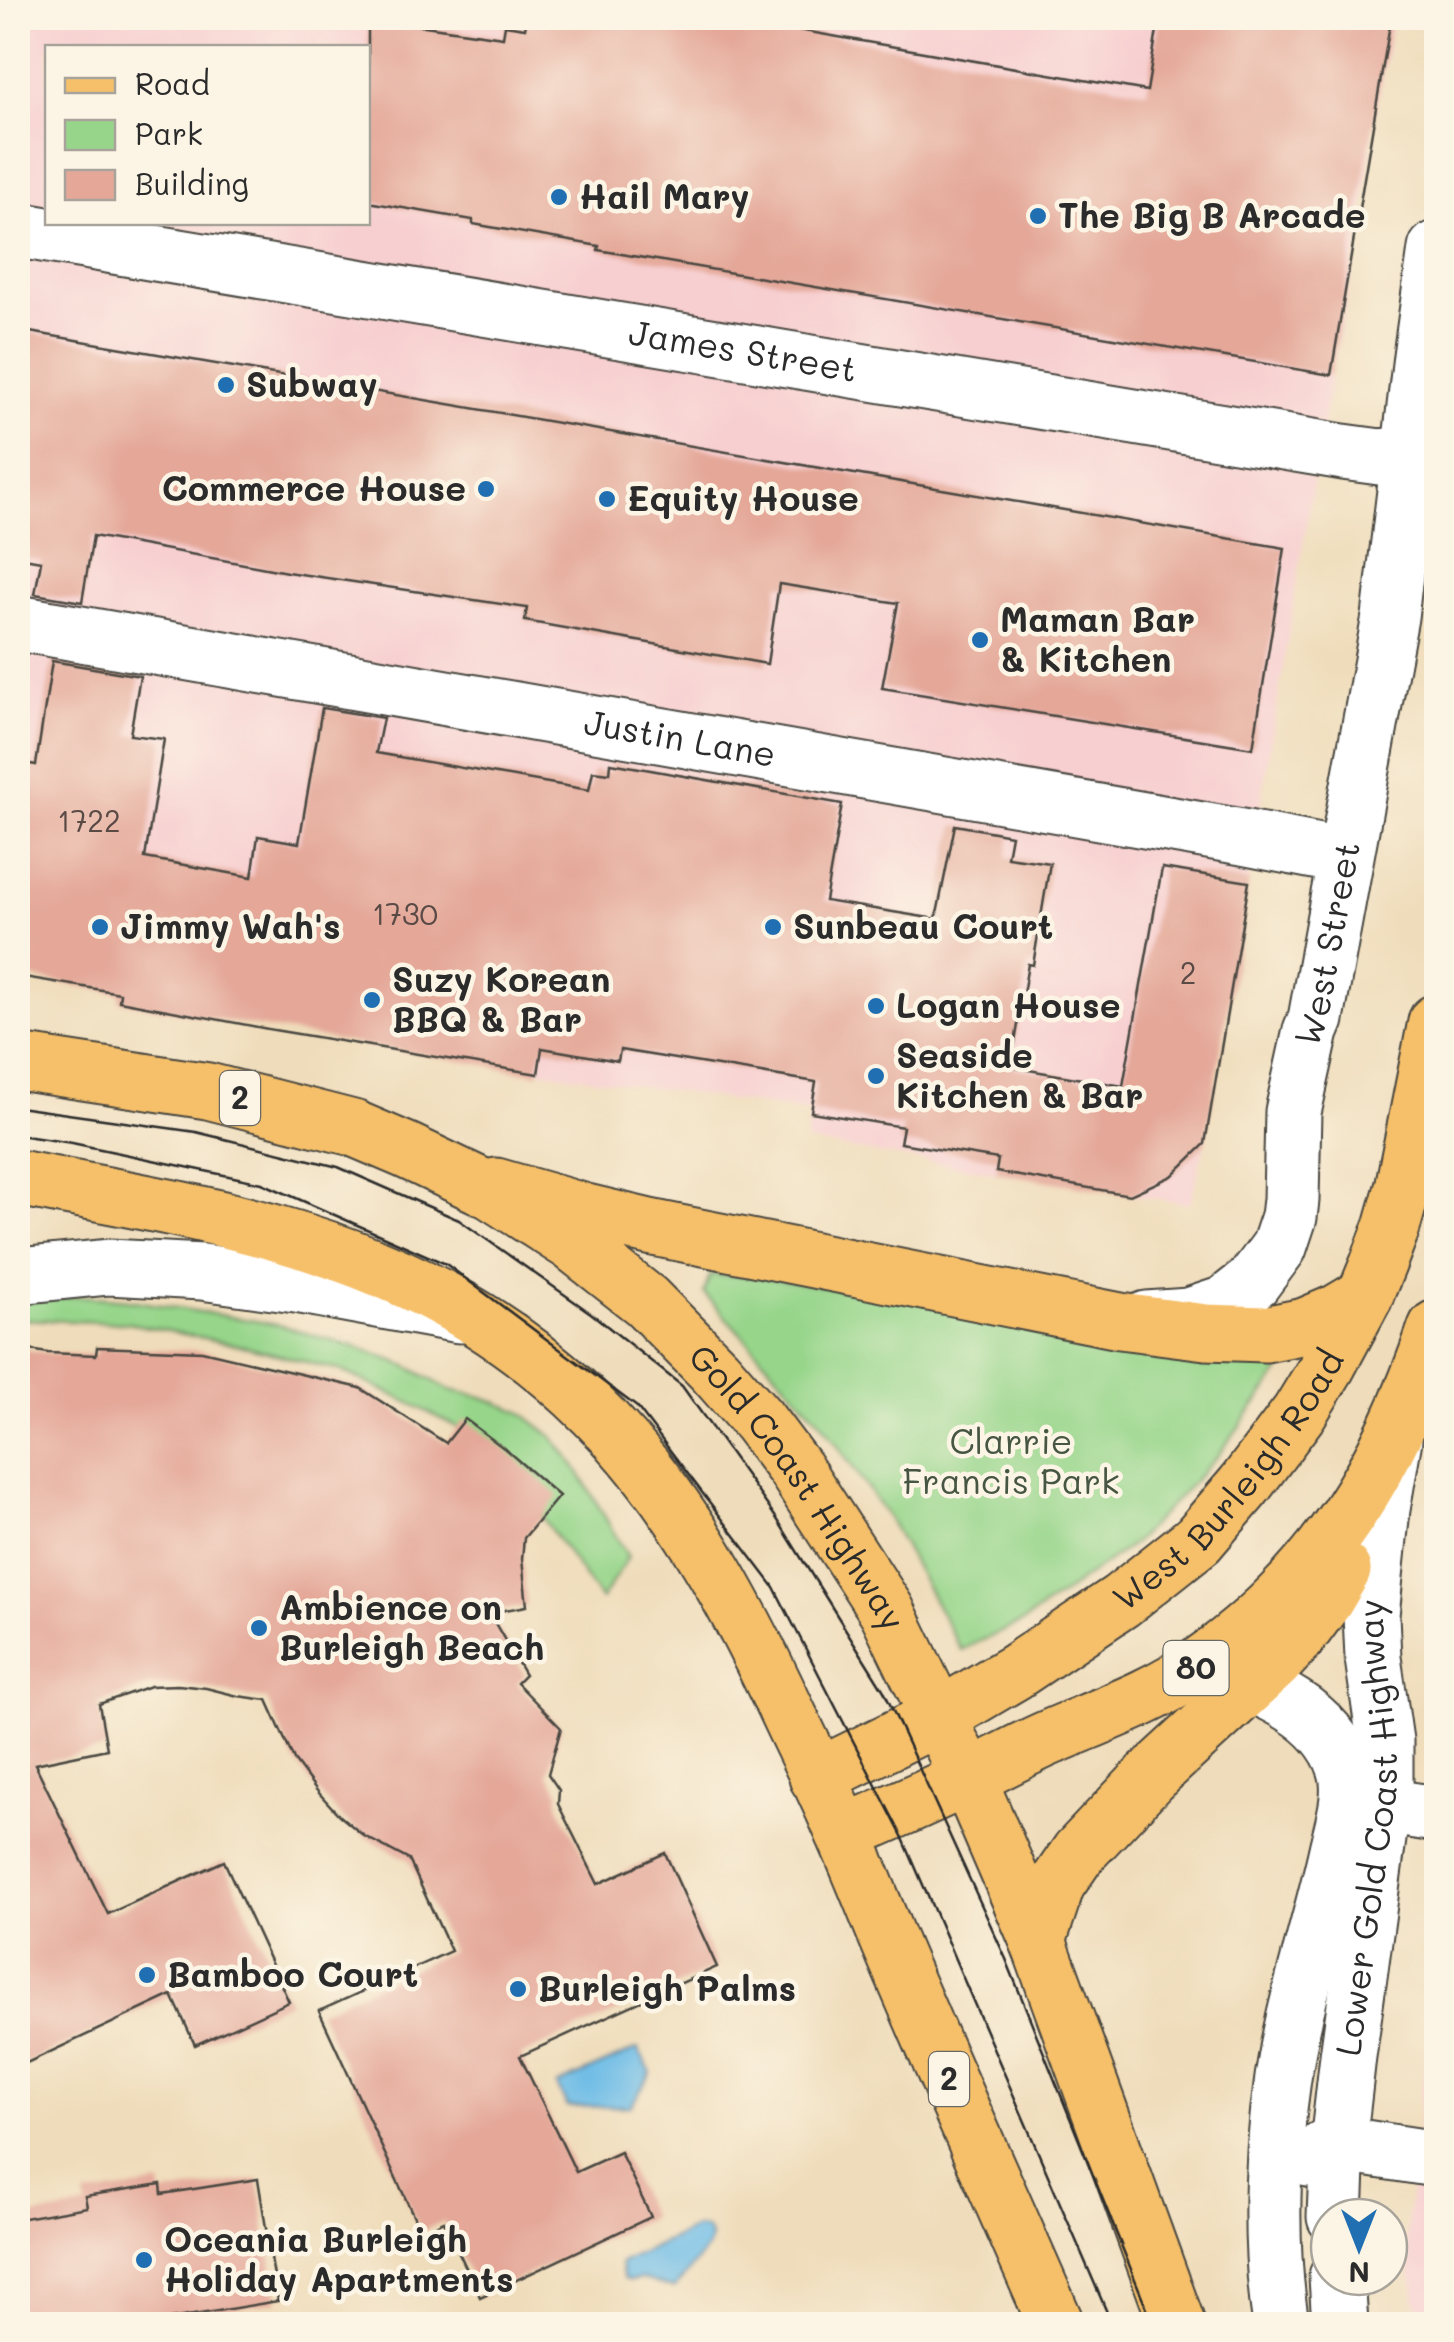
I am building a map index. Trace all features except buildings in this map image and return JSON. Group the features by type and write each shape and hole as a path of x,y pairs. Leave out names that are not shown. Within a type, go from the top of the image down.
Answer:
{"main road":[{"name":"West Burleigh Road","path":"818,1777 937,1718 1015,1672 1121,1601 1198,1540 1244,1486 1298,1413 1364,1296 1403,1188 1436,1022"},
{"name":"Gold Coast Highway","path":"18,1062 208,1090 353,1128 491,1191 538,1220 646,1300 715,1371 795,1469 887,1611 968,1778 1038,1940 1178,2324"},
{"path":"452,1172 649,1227 1120,1321 1206,1332 1265,1334 1321,1320 1364,1296"},
{"name":"2","path":"18,1178 228,1220 364,1261 477,1319 534,1358 617,1434 667,1494 736,1607 844,1833 1056,2324"},
{"path":"1038,1940 1057,1884 1080,1852 1150,1777 1226,1674 1298,1637 1340,1577 1370,1508 1436,1328"},
{"name":"80","path":"844,1833 1148,1696 1226,1674"}],"street":[{"name":"James Street","path":"18,230 1380,456 1424,472"},
{"name":"West Street","path":"1120,1321 1189,1316 1212,1310 1244,1290 1274,1256 1284,1237 1292,1182 1293,1112 1316,1019 1390,617 1424,472 1435,275"},
{"name":"West Street","path":"1424,472 1436,535"},
{"name":"Justin Lane","path":"18,623 1345,858"},
{"path":"18,1276 109,1268 186,1271 296,1286 477,1319"},
{"name":"Lower Gold Coast Highway","path":"1281,2324 1274,2201 1289,2045 1334,1864 1365,1804 1385,1741 1372,1658 1371,1615 1392,1441"},
{"name":"Lower Gold Coast Highway","path":"1226,1674 1300,1710 1330,1737 1365,1804 1366,1912 1338,2144 1336,2197"},
{"path":"1365,1804 1436,1814"},
{"path":"1274,2201 1310,2157 1338,2144 1436,2160"},
{"path":"1338,2297 1340,2324"}],"shaded area":[{"path":"18,18 1393,18 1373,130 1360,237 1331,375 1205,1144 1190,1204 806,1142 810,1112 268,1029 119,1001 119,993 18,976"},
{"path":"1436,1952 1436,2324 1420,2324 1409,2266 1409,2207"}],"green space":[{"name":"Clarrie Francis Park","path":"710,1275 758,1276 1274,1357 1280,1372 1216,1458 1135,1542 1023,1622 961,1650 890,1521 822,1423 704,1293"},
{"path":"80,1296 129,1300 279,1325 359,1348 407,1366 450,1390 483,1397 521,1412 552,1436 576,1467 628,1557 601,1600 490,1444 342,1371 128,1323 18,1319 18,1302"}],"water":[{"path":"638,2049 651,2073 631,2106 567,2107 557,2085"},
{"path":"695,2228 707,2231 708,2247 675,2288 623,2278 620,2263"}],"tram line":[{"path":"18,1107 196,1132 338,1167 459,1220 592,1314 682,1386 777,1519 884,1691 1006,1959 1153,2324"},
{"path":"18,1135 262,1183 446,1264 637,1407 774,1587 902,1836 1112,2324"}],"place":[{"name":"Hail Mary","path":"559,197"},
{"name":"The Big B Arcade","path":"1038,216"},
{"name":"Subway","path":"226,385"},
{"name":"Commerce House","path":"486,489"},
{"name":"Equity House","path":"607,499"},
{"name":"Maman Bar & Kitchen","path":"980,640"},
{"name":"Jimmy Wah's","path":"100,927"},
{"name":"Sunbeau Court","path":"773,927"},
{"name":"Suzy Korean BBQ & Bar","path":"372,1000"},
{"name":"Logan House","path":"876,1006"},
{"name":"Seaside Kitchen & Bar","path":"876,1076"},
{"name":"Ambience on Burleigh Beach","path":"259,1628"},
{"name":"Bamboo Court","path":"147,1975"},
{"name":"Burleigh Palms","path":"518,1989"},
{"name":"Oceania Burleigh Holiday Apartments","path":"144,2260"}]}
